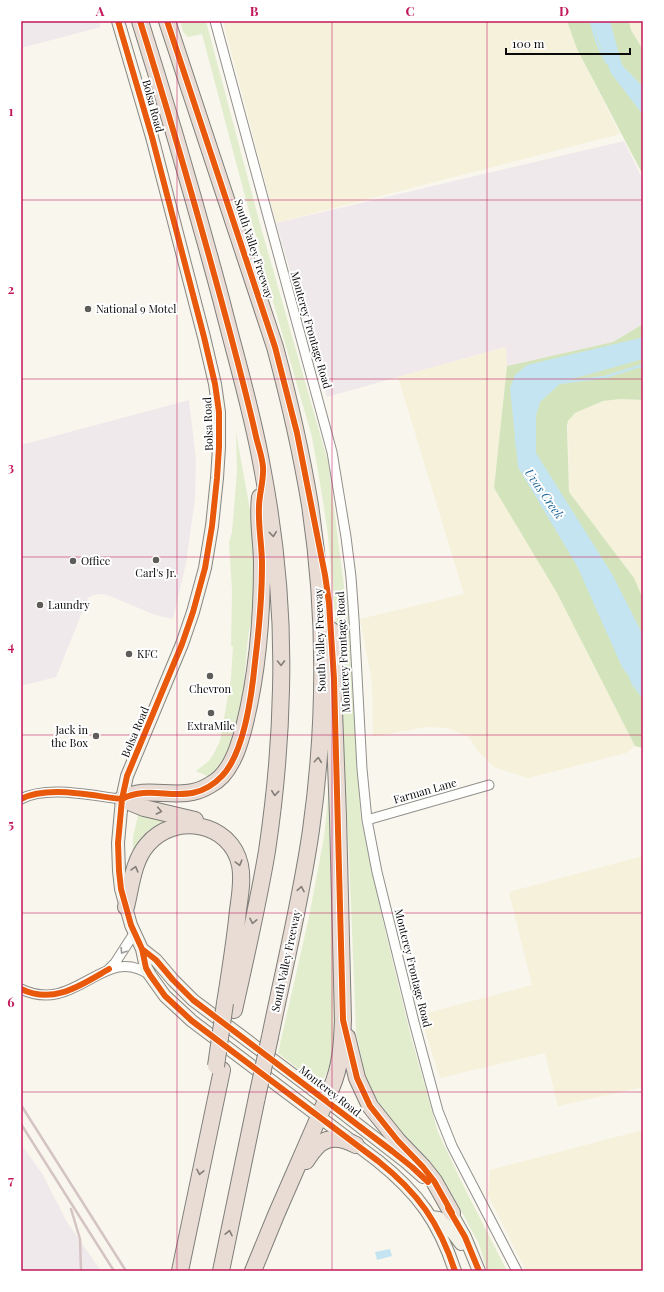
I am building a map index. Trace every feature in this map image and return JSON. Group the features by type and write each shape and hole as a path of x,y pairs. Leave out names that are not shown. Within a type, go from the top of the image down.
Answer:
{"highway":[{"path":"140,21 166,103 196,208 246,395 263,468 272,530 279,598 281,664 280,731 267,851 230,1007 208,1134 180,1271"},
{"name":"South Valley Freeway","path":"168,21 275,347 293,416 307,487 315,546 320,613 322,668 320,741 315,794 306,860 221,1271"},
{"path":"122,799 139,793 174,795 194,792 206,788 217,781 232,762 249,705 257,644 262,565 258,508 263,468"},
{"path":"256,1264 326,1100 339,1067 342,1049 343,1020 338,817 331,627 325,575 307,487"},
{"path":"122,799 144,808 205,823 219,832 229,843 238,860 241,877 230,1007"},
{"path":"126,907 140,854 149,842 161,832 176,826 193,824 204,827 222,837 229,843"},
{"path":"343,1020 357,1078 370,1106 398,1141 434,1181 452,1213"},
{"path":"256,1264 305,1163 314,1149 325,1140 331,1138 343,1140 356,1145"}],"main road":[{"name":"Bolsa Road","path":"118,21 152,138 209,355 217,395 220,425 212,526 199,590 182,644 128,774 122,799"},
{"name":"Monterey Road","path":"122,799 118,853 120,880 126,907 142,949 146,968 150,975 172,1003 188,1018 392,1172 406,1185 431,1217 445,1244 454,1271"},
{"name":"Monterey Road","path":"142,949 156,960 173,980 197,1002 412,1167 436,1191 452,1213 466,1237 478,1271"},
{"path":"431,1217 439,1218 445,1222 478,1271"}],"street":[{"name":"Monterey Frontage Road","path":"215,21 332,452 351,577 362,769 367,820 393,941 438,1110 452,1146 517,1271"},
{"name":"Farman Lane","path":"367,820 489,785"},
{"path":"21,799 34,794 52,792 122,799"},
{"path":"109,969 115,963 135,932"},
{"path":"21,989 30,994 42,996 53,995 72,990 109,969 120,966 141,969 150,975"}],"shaded area":[{"path":"21,21 99,21 101,27 21,48"},
{"path":"223,21 567,21 577,49 620,134 276,223"},
{"path":"629,21 643,21 643,50 631,30"},
{"path":"624,141 643,180 643,324 613,342 507,366 505,347 327,397 276,223"},
{"path":"506,347 507,366 494,488 557,593 635,746 626,753 528,778 494,767 478,751 469,737 448,728 425,727 373,737 372,681 360,619 464,594 398,377"},
{"path":"621,399 643,400 643,599 634,578 569,492 568,421 575,413 603,401"},
{"path":"189,400 196,460 195,499 186,563 173,619 155,615 110,596 103,594 93,595 88,598 56,677 21,686 21,445"},
{"path":"643,856 643,1087 558,1106 545,1053 440,1078 420,1015 532,985 509,892"},
{"path":"643,1130 643,1271 526,1271 488,1195 490,1170"},
{"path":"21,1144 43,1175 67,1222 101,1271 21,1271"}],"green space":[{"path":"180,21 206,21 260,224 328,462 348,617 361,820 386,934 411,1037 438,1132 507,1271 487,1271 479,1244 451,1192 386,1117 366,1079 356,1032 349,855 337,638 328,535 312,437 272,298 202,34 188,37 183,32"},
{"path":"567,21 629,21 631,30 643,50 643,175 577,49"},
{"path":"643,324 643,400 621,399 603,401 575,413 568,421 567,426 569,492 634,578 643,599 643,748 635,746 557,593 494,488 507,366 613,342"},
{"path":"236,432 253,527 254,603 248,637 243,695 234,740 220,767 207,776 196,771 209,761 220,741 231,678 233,647 231,645 232,590 229,542 232,532 237,471"},
{"path":"329,788 338,1012 334,1057 320,1086 278,1053 309,917 324,837"},
{"path":"139,812 177,821 133,856 133,836"}],"water":[{"path":"591,21 610,21 622,65 643,87 643,115 611,73"},
{"path":"643,336 643,359 562,382 540,402 536,416 536,453 612,574 643,635 643,695 622,667 577,566 518,467 510,388 515,375 527,365 640,338"},
{"path":"390,1249 392,1256 377,1260 375,1252"}],"waterway":[{"name":"Uvas Creek","path":"591,21 597,43 607,63"},
{"name":"Uvas Creek","path":"558,383 605,377 643,365"},
{"name":"Uvas Creek","path":"516,437 517,448"},
{"name":"Uvas Creek","path":"630,676 633,684 643,697"}],"railway":[{"path":"21,1105 126,1271"},
{"path":"21,1124 114,1271"},
{"path":"71,1209 80,1239 81,1271"}],"cycle path":[{"path":"118,21 152,137 204,337 215,384 219,412 217,478 212,526 205,568 193,612 182,644 127,776 122,799 118,843 121,889 131,925 142,949 146,968 165,996 192,1021 378,1161 405,1185 426,1210 434,1223 442,1238 455,1271"},
{"path":"122,799 134,794 185,794 197,792 210,786 222,776 230,766 241,738 249,706 258,638 262,576 259,514 263,472 262,458 208,251 140,21"},
{"path":"167,21 275,347 297,433 325,575 329,603 334,679 343,1020 357,1078 370,1106 398,1141 434,1181 452,1213"},
{"path":"21,799 32,795 57,792 122,799"},
{"path":"142,949 156,960 193,1000 392,1151 428,1182"},
{"path":"21,989 45,995 56,994 78,987 109,969"},
{"path":"448,1208 465,1237 479,1271"}],"place":[{"name":"National 9 Motel","path":"88,309"},
{"name":"Carl's Jr.","path":"156,560"},
{"name":"Office","path":"73,561"},
{"name":"Laundry","path":"40,605"},
{"name":"KFC","path":"129,654"},
{"name":"Chevron","path":"210,676"},
{"name":"ExtraMile","path":"211,713"},
{"name":"Jack in the Box","path":"96,736"}]}
